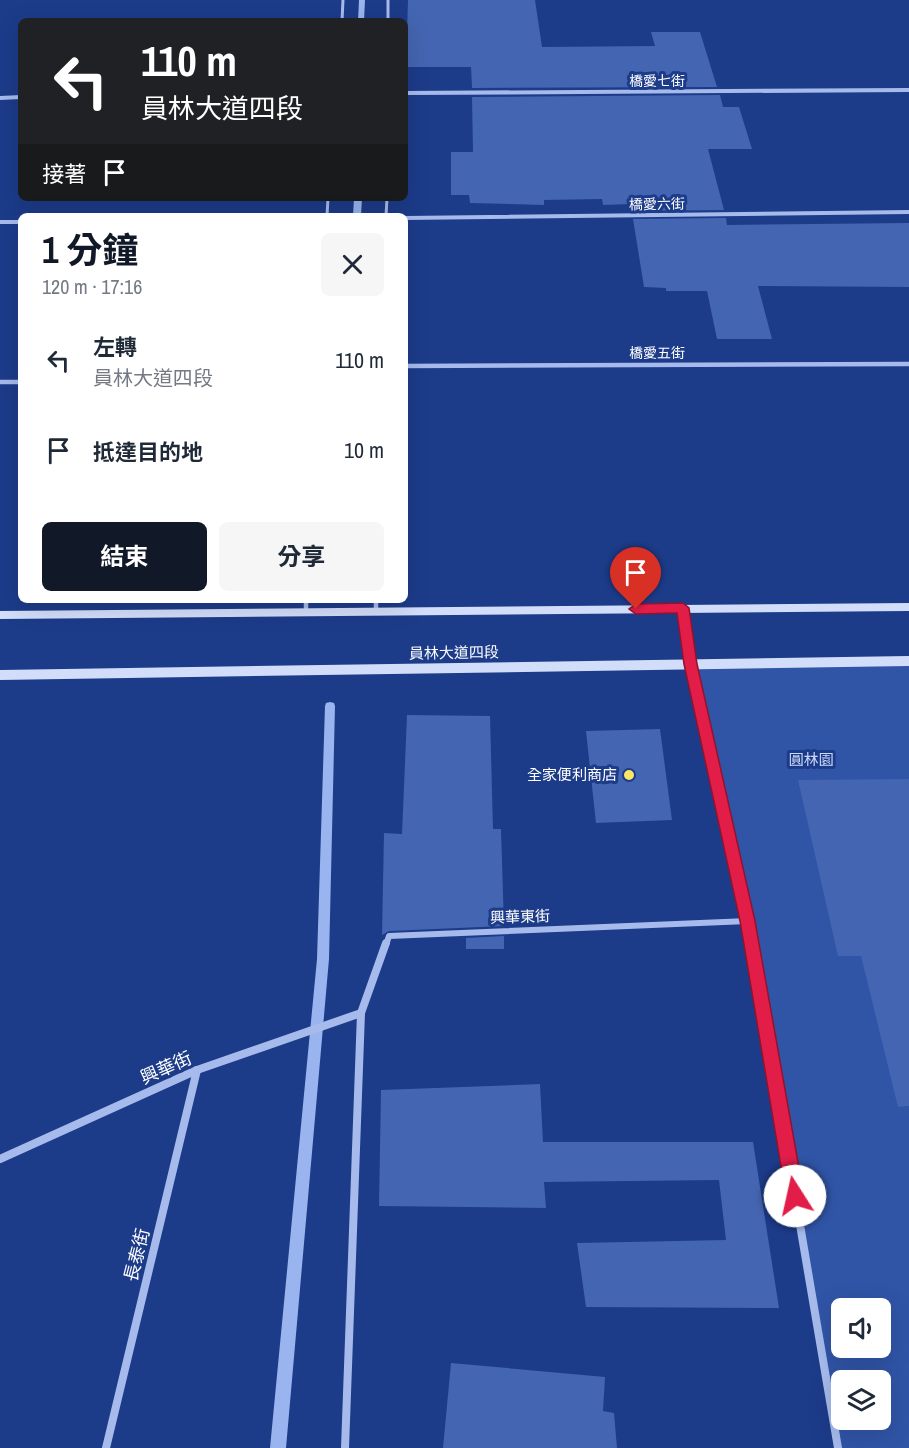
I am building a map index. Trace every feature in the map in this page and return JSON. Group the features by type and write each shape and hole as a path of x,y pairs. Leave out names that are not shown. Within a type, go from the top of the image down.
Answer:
{"main road":[{"path":"0,615 306,612 376,605 683,608 909,607"},
{"name":"員林大道四段","path":"0,675 909,661"}],"street":[{"name":"橋愛七街","path":"408,93 909,90"},
{"path":"0,98 18,97"},
{"name":"橋愛六街","path":"408,218 909,212"},
{"path":"0,222 18,222"},
{"name":"橋愛五街","path":"408,366 909,364"},
{"path":"0,382 18,382"},
{"path":"683,608 690,664 748,921 838,1448"},
{"name":"興華東街","path":"361,1013 389,936 748,921"},
{"path":"345,1448 361,1013"},
{"name":"興華街","path":"0,1159 197,1070 361,1013"},
{"name":"長泰街","path":"106,1448 197,1070"}],"lane":[{"path":"342,18 343,0"},
{"path":"388,0 388,18"},
{"path":"306,603 306,612"}],"green space":[{"name":"圓林園","path":"909,661 909,1448 838,1448 835,1430 891,1430 891,1370 831,1370 831,1407 748,921 690,664"}],"building":[{"path":"408,0 535,0 542,47 655,46 651,32 700,32 717,87 472,88 471,67 408,67"},
{"path":"720,95 723,107 739,107 752,149 708,149 724,210 631,211 630,204 603,205 602,199 544,200 544,205 470,203 469,195 451,195 451,152 473,152 472,97"},
{"path":"726,218 727,225 909,223 909,287 758,286 772,339 717,339 707,291 666,291 666,288 644,287 633,219"},
{"path":"407,715 490,716 493,829 501,829 504,926 389,931 382,935 384,833 402,834"},
{"name":"全家便利商店","path":"660,729 672,820 596,823 586,731"},
{"path":"909,779 909,1106 898,1107 861,956 838,956 798,780"},
{"path":"504,936 504,949 466,949 466,938"},
{"path":"540,1084 543,1142 753,1142 779,1308 586,1307 577,1243 726,1240 719,1180 544,1182 546,1208 379,1206 381,1090"},
{"path":"451,1363 605,1377 603,1411 614,1413 617,1448 443,1448"}],"waterway":[{"path":"361,18 362,0"},
{"path":"357,213 358,201"},
{"path":"278,1448 323,959 330,706"}],"place":[{"name":"全家便利商店","path":"629,775"}],"route":[{"path":"636,609 683,608 690,664 748,921 795,1196"}]}
